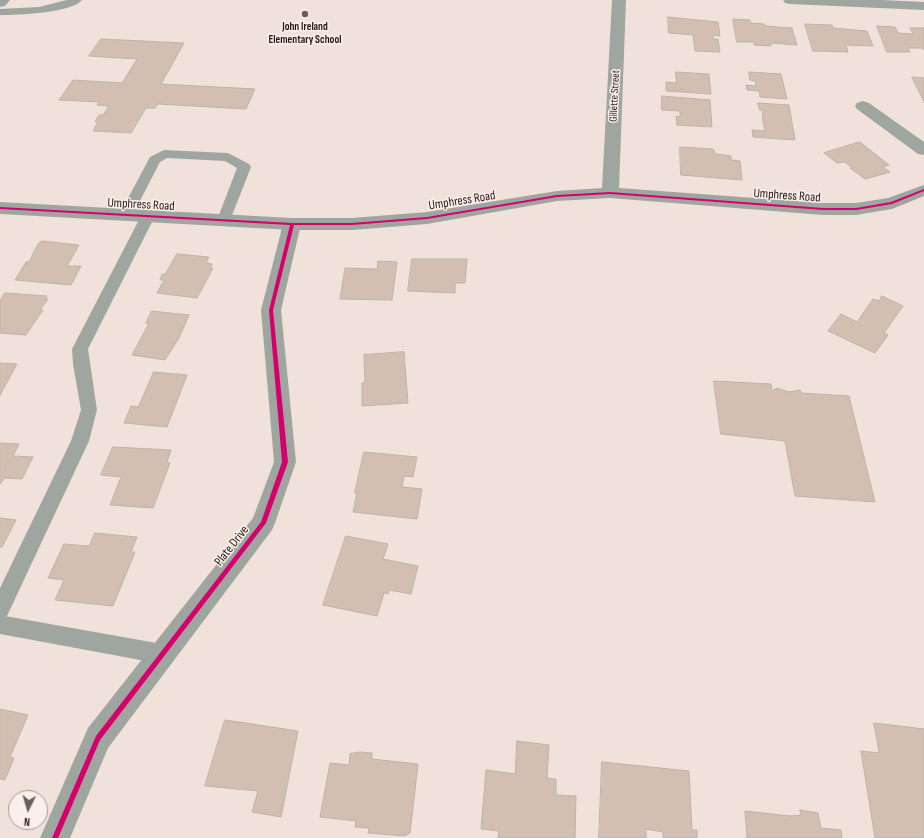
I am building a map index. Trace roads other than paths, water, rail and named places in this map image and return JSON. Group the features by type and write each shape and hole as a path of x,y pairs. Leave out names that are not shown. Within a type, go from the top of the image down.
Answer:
{"main road":[{"path":"0,3 3,0"}],"street":[{"name":"Gillette Street","path":"610,193 619,0"},
{"path":"790,0 924,6"},
{"path":"864,106 924,150"},
{"name":"Umphress Road","path":"0,208 292,224 352,224 428,218 557,196 610,193 823,210 856,210 892,203 924,190"},
{"name":"Plate Drive","path":"55,838 98,738 263,523 285,462 271,310 292,224"}],"lane":[{"path":"0,12 25,12 64,5 77,0"},
{"path":"126,215 154,160 164,154 228,156 244,167 224,220"},
{"path":"0,609 80,441 89,410 81,364 80,349 148,216"},
{"path":"0,624 162,654"}],"place":[{"name":"John Ireland Elementary School","path":"305,14"}]}
